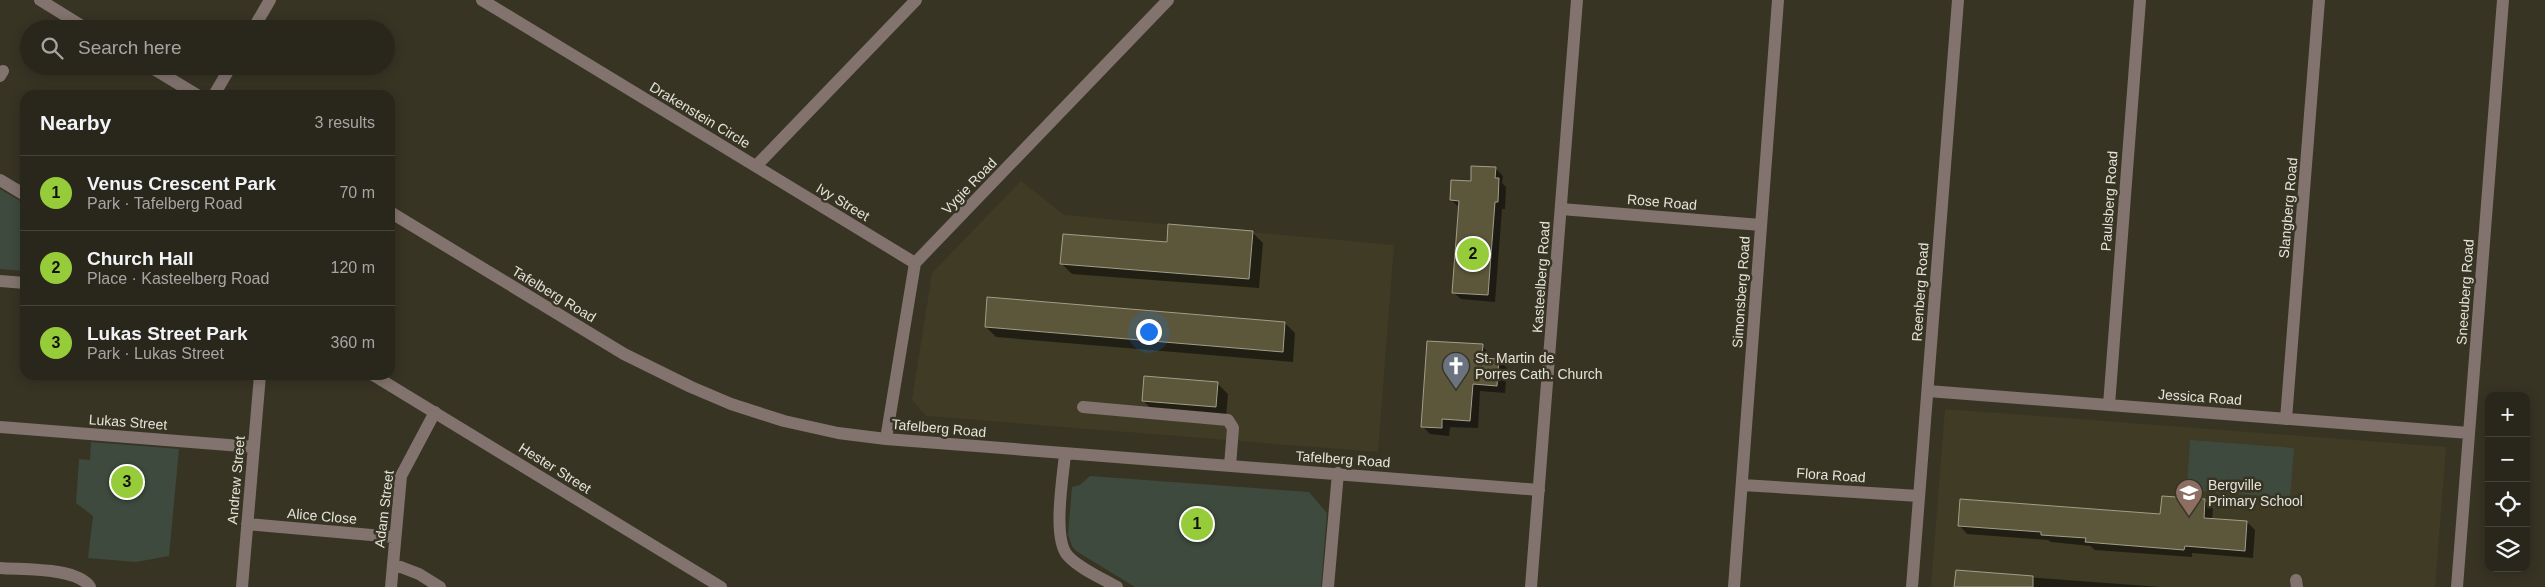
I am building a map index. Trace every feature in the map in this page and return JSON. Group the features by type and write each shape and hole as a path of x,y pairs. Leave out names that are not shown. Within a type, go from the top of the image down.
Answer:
{"street":[{"path":"40,0 72,20"},
{"path":"258,20 270,0"},
{"name":"Drakenstein Circle","path":"482,0 756,166 916,0"},
{"name":"Vygie Road","path":"914,263 1168,0"},
{"name":"Kasteelberg Road","path":"1531,587 1577,0"},
{"name":"Simonsberg Road","path":"1734,587 1778,0"},
{"name":"Reenberg Road","path":"1912,587 1958,0"},
{"name":"Paulsberg Road","path":"2109,405 2140,0"},
{"name":"Slangberg Road","path":"2286,419 2319,0"},
{"name":"Sneeuberg Road","path":"2457,587 2503,0"},
{"path":"164,75 189,90"},
{"path":"217,90 226,75"},
{"name":"Ivy Street","path":"756,166 914,263"},
{"path":"0,180 20,193"},
{"name":"Rose Road","path":"1561,209 1761,225"},
{"name":"Tafelberg Road","path":"395,215 617,350 690,387 731,404 784,420 838,433 886,439 1065,454 1338,473 1539,490"},
{"path":"886,439 914,263"},
{"path":"0,281 20,283"},
{"name":"Andrew Street","path":"242,587 260,380"},
{"name":"Hester Street","path":"381,380 721,587"},
{"name":"Jessica Road","path":"1928,391 2469,433"},
{"path":"1083,408 1228,420 1234,428 1230,466"},
{"name":"Adam Street","path":"391,587 401,476 435,412"},
{"name":"Lukas Street","path":"0,427 254,447"},
{"path":"1065,454 1060,534 1063,549 1075,562 1117,587"},
{"path":"1328,587 1338,473"},
{"name":"Flora Road","path":"1742,484 1919,496"},
{"name":"Alice Close","path":"247,524 394,537"},
{"path":"393,564 419,574 440,587"},
{"path":"0,568 73,574 84,580 90,587"}],"shaded area":[{"path":"1021,181 1064,215 1394,245 1378,452 926,416 912,400 932,273"},
{"name":"Bergville Primary School","path":"1945,409 2446,447 2435,587 1931,587"}],"green space":[{"path":"0,189 20,201 20,271 0,269"},
{"path":"2190,440 2294,448 2290,498 2187,490"},
{"path":"91,442 179,449 169,556 136,562 88,558 93,516 76,503 79,459 90,460"},
{"path":"1090,476 1309,492 1327,513 1321,587 1135,587 1076,551 1072,546 1068,535 1072,487 1080,485"}],"building":[{"path":"1471,166 1496,167 1495,178 1499,178 1498,202 1495,202 1488,295 1452,293 1459,201 1450,200 1451,180 1471,181"},
{"path":"1168,224 1253,231 1249,279 1060,264 1063,234 1167,242"},
{"path":"987,297 1285,322 1283,352 985,327"},
{"path":"1427,341 1483,344 1482,358 1499,359 1497,386 1473,384 1470,421 1442,419 1442,428 1421,427"},
{"path":"1144,376 1218,382 1216,407 1142,401"},
{"path":"2162,496 2205,499 2204,518 2247,521 2245,551 2185,546 2184,550 2085,542 2086,538 2041,535 2041,532 1958,526 1960,499 2160,514"},
{"path":"1956,570 2033,576 2033,587 1954,587"}],"place":[{"name":"Church Hall","path":"1473,254"},
{"name":"St. Martin de Porres Cath. Church","path":"1456,390"},
{"name":"Lukas Street Park","path":"127,482"},
{"name":"Bergville Primary School","path":"2189,517"},
{"name":"Venus Crescent Park","path":"1197,524"}]}
